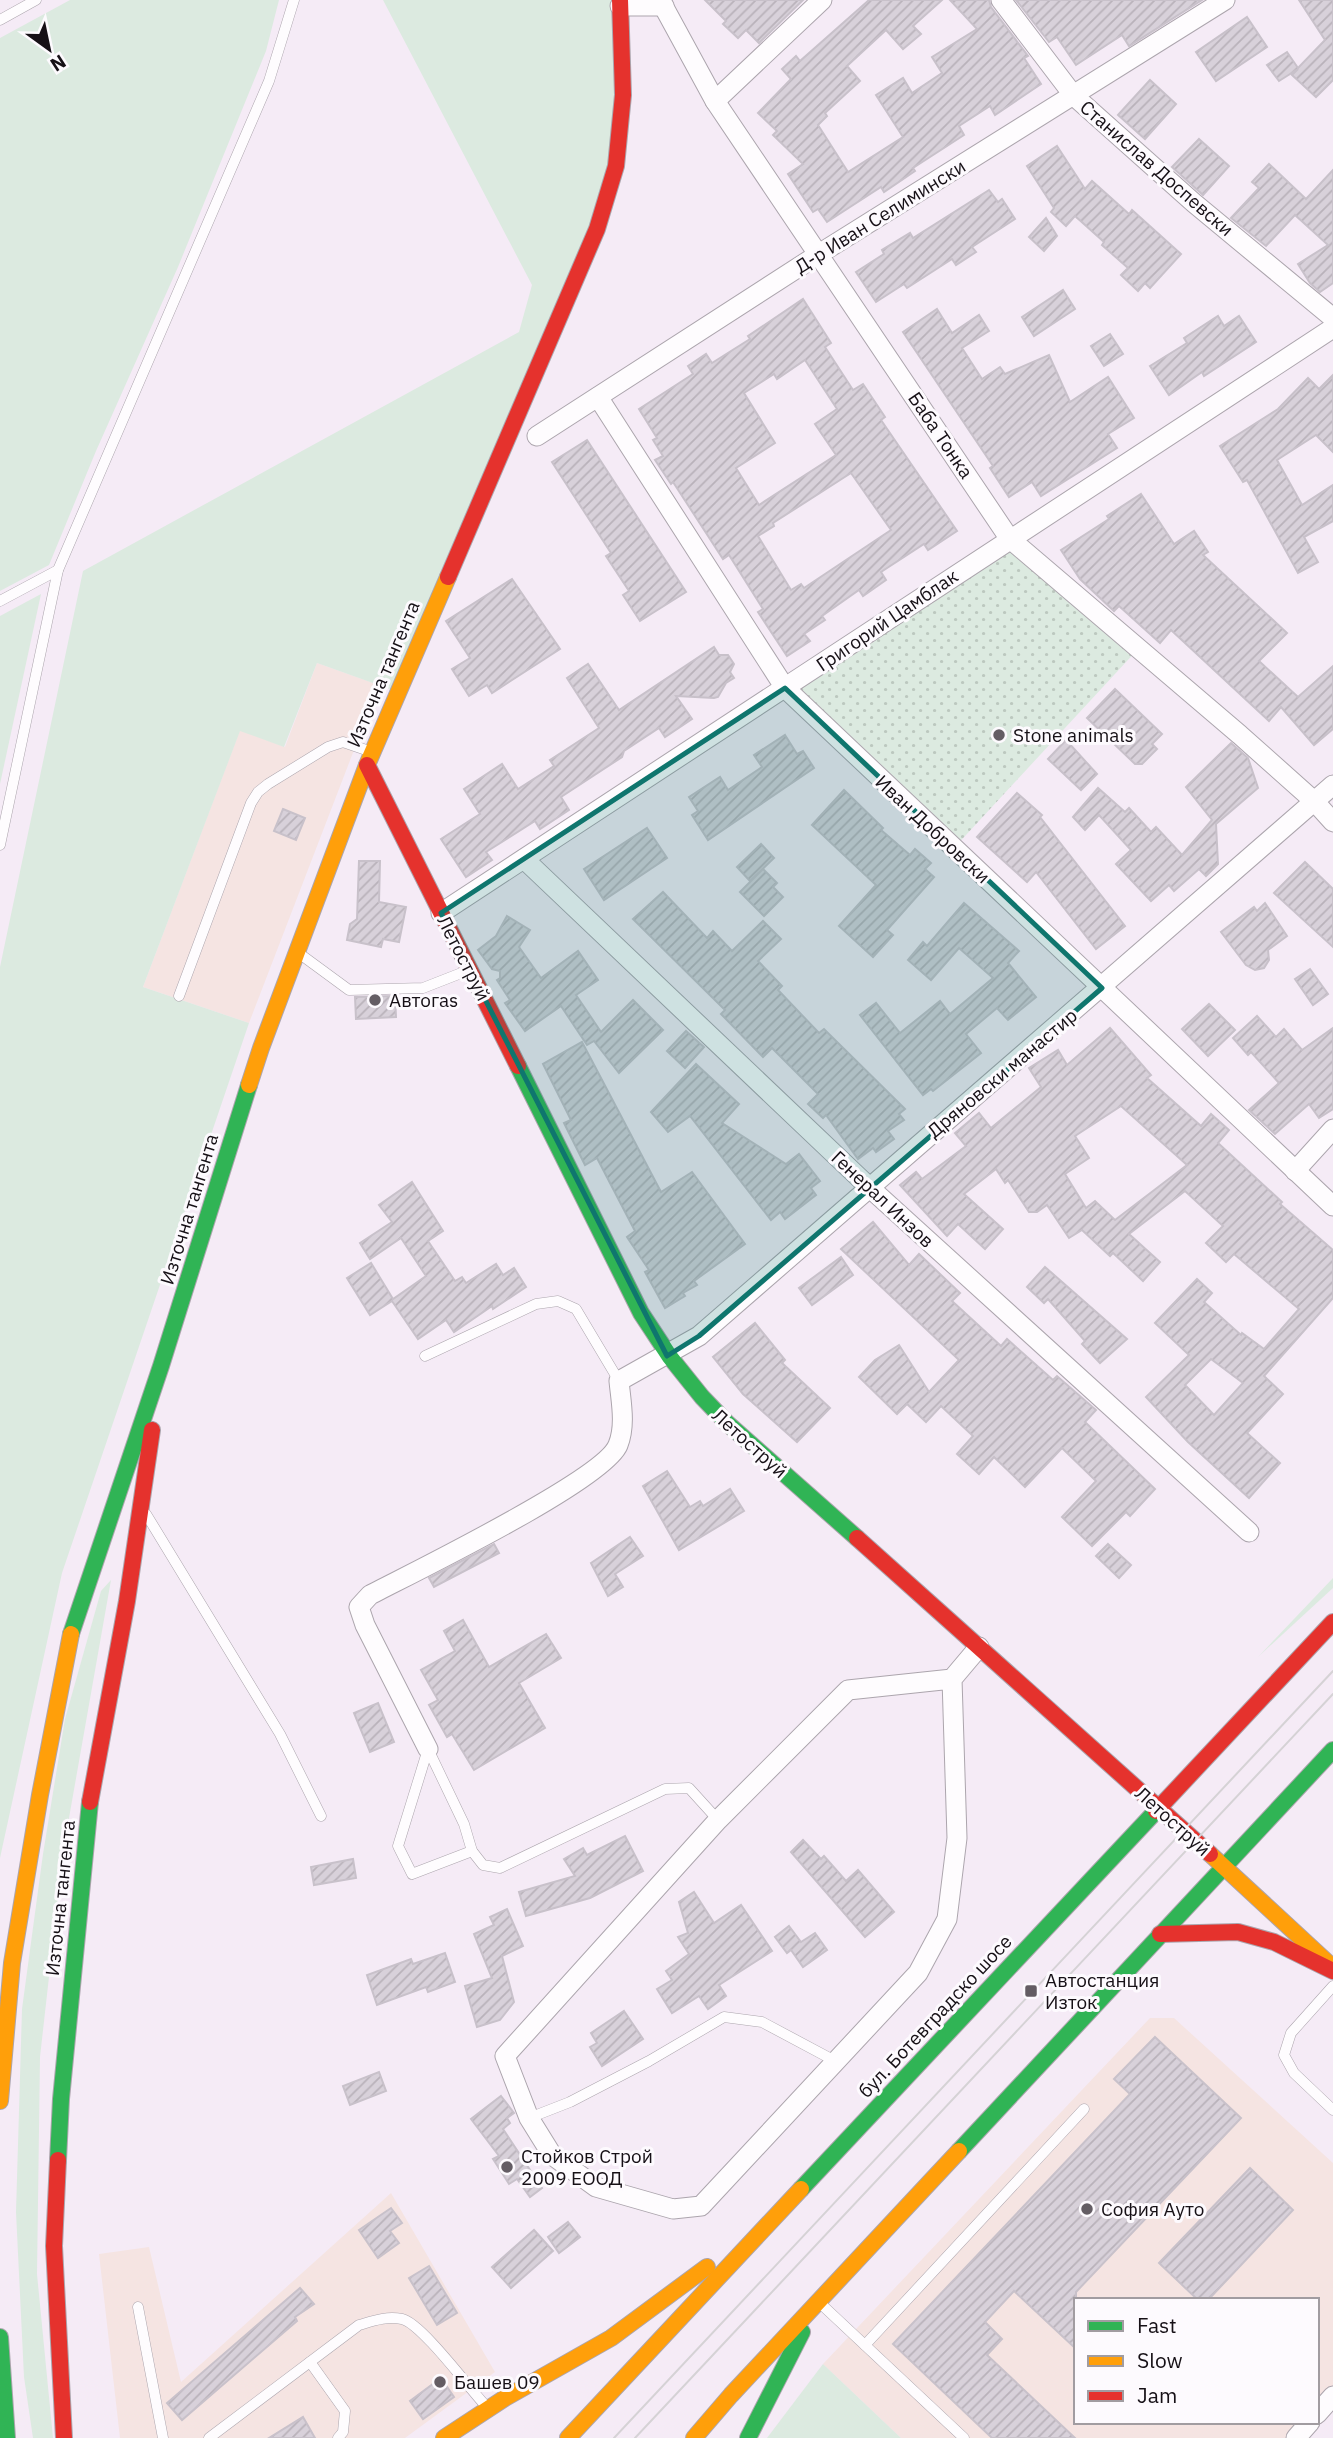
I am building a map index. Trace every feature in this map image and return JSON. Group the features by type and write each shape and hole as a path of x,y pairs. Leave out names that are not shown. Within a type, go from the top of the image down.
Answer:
{"street":[{"path":"715,101 822,0"},
{"name":"Станислав Доспевски","path":"1001,0 1074,96 1194,203 1333,318"},
{"name":"Д-р Иван Селимински","path":"537,436 819,254 1225,0"},
{"name":"Баба Тонка","path":"620,3 662,3 715,101 1009,538 1240,735 1314,801 1333,822"},
{"name":"Източна тангента","path":"0,2101 12,1963 72,1626 161,1366 261,1048 369,758 597,229 616,166 623,95 620,3"},
{"name":"Григорий Цамблак","path":"441,913 1333,328"},
{"name":"Иван Добровски","path":"598,397 785,688 1333,1206"},
{"name":"Летоструй","path":"369,758 441,913 641,1313 667,1356 697,1394 1159,1807 1333,1969"},
{"name":"Дряновски манастир","path":"619,1381 699,1336 1333,785"},
{"name":"Генерал Инзов","path":"524,859 869,1186 1249,1532"},
{"path":"1296,1171 1333,1129"},
{"name":"Източна тангента","path":"64,2438 54,2246 61,2099 88,1816 127,1601 161,1366"},
{"path":"428,1749 365,1625 359,1607 370,1595 527,1512 601,1465 617,1447 622,1424 619,1381"},
{"name":"бул. Ботевградско шосе","path":"568,2438 1333,1622"},
{"path":"952,1679 848,1690 718,1820 505,2056 530,2118 552,2155 596,2187 673,2209 701,2206 918,1973 947,1919 957,1838 952,1679 979,1647"},
{"path":"694,2438 818,2301 1333,1750"},
{"path":"1160,1934 1238,1932 1274,1942 1333,1969"},
{"path":"443,2438 488,2408 610,2339 660,2305 796,2196"},
{"path":"748,2438 818,2301"},
{"path":"0,2337 7,2438"},
{"path":"1319,2412 1333,2396"},
{"path":"1296,2438 1308,2424"}],"lane":[{"path":"0,20 36,0"},
{"path":"0,845 58,570 269,81 294,0"},
{"path":"0,601 58,570"},
{"path":"179,996 251,803 258,792 268,783 328,747 342,742 369,758"},
{"path":"297,952 349,990 423,988 470,970"},
{"path":"425,1356 536,1304 558,1301 576,1309 619,1381"},
{"path":"141,1506 280,1734 321,1816"},
{"path":"428,1749 398,1846 412,1874 472,1851"},
{"path":"428,1749 464,1824 472,1851 483,1865 500,1868 665,1789 689,1788 718,1820"},
{"path":"1333,1986 1291,2033 1284,2055 1294,2073 1333,2110"},
{"path":"530,2118 570,2102 649,2061 724,2017 762,2022 837,2062"},
{"path":"864,2345 1084,2109"},
{"path":"818,2301 964,2438"},
{"path":"138,2307 163,2438"},
{"path":"209,2438 359,2325 381,2318 404,2319 422,2332 488,2408"},
{"path":"310,2362 345,2412 343,2432 338,2438"}],"highlighted area":[{"path":"785,688 1102,988 699,1336 667,1356 441,913"}],"shaded area":[{"path":"70,0 279,0 266,51 178,267 96,451 49,565 0,591 0,38"},
{"path":"383,0 620,0 616,166 398,692 317,663 284,747 240,731 143,987 249,1023 62,1573 0,1858 0,967 83,571 519,332 532,285"},
{"path":"1009,538 1139,648 954,848 785,688"},
{"path":"41,594 0,784 0,616"},
{"path":"317,663 379,685 249,1023 143,987 240,730 285,747"},
{"path":"1333,1578 1333,1588 1258,1657"},
{"path":"111,1580 63,1852 40,2057 37,2274 53,2438 33,2438 24,2377 16,2212 22,2009 65,1719 101,1591"},
{"path":"1150,2018 1174,2018 1333,2163 1333,2392 1319,2407 1319,2298 1074,2298 1074,2424 1303,2424 1290,2438 901,2438 823,2364"},
{"path":"391,2193 495,2372 405,2438 120,2438 99,2254 149,2247 181,2382"},
{"path":"823,2364 901,2438 767,2438"}],"building":[{"path":"705,0 803,0 759,43 746,30 738,38 723,24 726,21"},
{"path":"869,0 942,0 913,26 921,34 903,49 886,30 847,66 860,81 825,113 827,116 818,125 848,172 903,137 876,95 903,78 912,93 942,73 932,57 977,29 950,0 989,0 991,7 1028,56 1024,58 1041,84 995,115 990,106 959,126 964,135 913,168 915,171 884,192 881,187 827,222 818,209 813,212 788,174 803,164 773,135 777,131 758,113 791,79 782,69 796,56 800,61"},
{"path":"1016,0 1202,0 1129,46 1122,35 1076,65 1057,37 1049,42"},
{"path":"1299,0 1333,0 1333,80 1316,97 1292,75 1298,69 1279,81 1267,65 1287,52 1298,68 1325,40"},
{"path":"1247,17 1267,47 1216,81 1196,52"},
{"path":"1150,80 1176,104 1145,139 1118,115"},
{"path":"1199,139 1229,166 1203,195 1172,167"},
{"path":"1057,146 1085,189 1092,181 1129,214 1132,210 1181,254 1150,288 1145,283 1138,291 1121,275 1128,268 1075,216 1066,226 1051,212 1054,208 1027,166"},
{"path":"1269,164 1306,199 1333,170 1333,283 1320,292 1310,283 1298,264 1328,245 1295,215 1266,246 1231,218 1259,188 1252,182"},
{"path":"989,190 998,202 1002,199 1015,219 972,247 976,252 956,265 952,259 907,288 904,284 876,302 856,272 884,254 882,250 910,233 913,238"},
{"path":"1046,218 1057,236 1044,251 1029,237"},
{"path":"1063,290 1075,309 1034,336 1022,317"},
{"path":"803,299 831,343 825,347 853,390 863,384 885,417 881,420 957,531 928,550 924,544 881,572 886,580 863,596 859,590 822,616 825,620 804,634 810,641 787,656 758,612 763,609 729,555 723,559 673,482 671,484 655,460 663,456 653,440 657,438 639,409 693,374 688,366 706,354 712,363 750,339 748,336","holes":["805,360 837,409 815,424 836,455 759,505 736,468 775,443 744,393 774,374 777,379","851,473 891,530 804,588 801,584 791,590 758,536 774,526 773,523"]},
{"path":"937,309 952,333 979,315 989,331 962,348 982,379 1000,367 1005,374 1049,355 1070,402 1108,377 1134,418 1108,434 1117,448 1041,496 1032,482 1009,497 990,468 993,466 903,332"},
{"path":"1218,316 1224,326 1239,316 1256,342 1204,376 1202,372 1169,395 1150,366 1187,343 1184,338"},
{"path":"1110,334 1123,354 1104,366 1091,346"},
{"path":"1333,375 1333,452 1316,435 1277,460 1302,505 1333,485 1333,521 1304,537 1318,562 1298,573 1247,480 1243,482 1220,446 1278,409 1308,378 1319,389"},
{"path":"587,440 686,592 640,621 623,595 629,591 606,556 611,553 552,462"},
{"path":"1141,494 1174,544 1194,531 1208,552 1203,555 1287,633 1259,661 1298,697 1333,666 1333,729 1314,745 1281,707 1269,721 1171,630 1160,643 1119,606 1114,611 1080,579 1061,550 1109,519 1107,516"},
{"path":"512,579 560,649 492,693 487,685 469,696 452,669 470,658 446,621"},
{"path":"714,647 719,655 728,655 734,664 730,672 734,678 726,683 718,697 676,696 692,719 665,737 659,728 624,751 622,757 561,797 569,810 540,829 535,821 486,852 492,860 466,877 441,839 480,814 464,789 502,764 518,789 554,766 550,760 599,728 567,678 588,664 619,710"},
{"path":"1115,689 1162,734 1152,744 1157,749 1142,764 1135,764 1087,718"},
{"path":"785,735 797,754 803,751 814,768 708,840 692,815 698,811 689,797 720,777 728,790 762,767 754,755"},
{"path":"1066,740 1097,774 1081,790 1048,759"},
{"path":"1231,743 1248,758 1258,788 1216,824 1218,864 1206,876 1199,869 1174,891 1169,885 1151,901 1116,864 1131,850 1099,815 1085,830 1073,817 1098,788 1125,812 1129,808 1151,832 1156,827 1182,855 1212,820 1186,787"},
{"path":"844,790 883,828 881,830 910,855 915,849 931,863 925,869 934,877 887,930 893,935 873,957 839,926 876,885 812,825"},
{"path":"1017,793 1042,815 1040,817 1125,926 1096,949 1036,872 1027,882 977,837"},
{"path":"283,809 305,818 296,840 274,831"},
{"path":"647,828 667,858 604,900 584,869"},
{"path":"761,844 774,858 750,881 737,867"},
{"path":"359,861 380,861 379,902 406,907 399,942 383,939 381,947 347,940 350,924 357,919"},
{"path":"1305,862 1333,889 1333,947 1274,893"},
{"path":"763,869 777,883 773,887 783,897 764,916 740,892"},
{"path":"663,892 707,938 713,931 732,951 763,921 781,939 758,961 782,986 778,990 819,1033 824,1029 905,1109 899,1114 904,1120 888,1131 894,1139 876,1152 873,1148 858,1159 826,1115 823,1118 808,1104 818,1094 772,1048 763,1057 721,1014 725,1010 633,919"},
{"path":"964,903 1019,951 1008,963 1036,997 1008,1020 997,1008 966,1034 981,1053 933,1091 931,1089 923,1095 860,1015 876,1003 900,1033 940,1001 950,1014 993,978 959,948 931,980 908,960 923,942 927,946"},
{"path":"1265,903 1287,936 1268,950 1269,960 1264,968 1255,970 1246,965 1221,932 1254,907 1257,911"},
{"path":"507,916 530,930 519,947 541,978 578,951 598,980 576,995 601,1032 633,1000 663,1030 619,1073 594,1041 587,1045 561,1006 525,1031 505,1003 510,1000 497,980 500,978 500,971 492,969 478,950 496,936"},
{"path":"1310,969 1328,994 1313,1005 1295,979"},
{"path":"395,996 396,1017 356,1019 355,997"},
{"path":"1209,1004 1235,1030 1208,1056 1182,1029"},
{"path":"1257,1016 1276,1037 1284,1029 1302,1050 1333,1028 1333,1109 1319,1118 1309,1104 1275,1134 1249,1110 1279,1083 1251,1052 1248,1055 1233,1038"},
{"path":"1110,1028 1151,1075 1147,1078 1201,1126 1211,1114 1229,1130 1218,1143 1282,1202 1280,1204 1333,1250 1333,1298 1264,1376 1283,1394 1247,1433 1280,1463 1249,1498 1188,1442 1146,1397 1189,1355 1155,1323 1197,1279 1212,1293 1204,1302 1241,1335 1242,1333 1264,1349 1299,1309 1234,1254 1226,1262 1206,1243 1223,1226 1185,1191 1129,1234 1160,1262 1143,1281 1113,1253 1110,1256 1082,1230 1069,1238 1047,1205 1037,1212 1029,1212 1008,1180 1005,1183 996,1169 964,1194 1003,1229 985,1249 958,1224 947,1236 900,1185 916,1172 922,1179 966,1146 955,1133 979,1113 991,1128 1041,1087 1029,1068 1058,1050 1067,1065","holes":["1121,1106 1187,1165 1115,1220 1095,1201 1086,1208 1065,1174 1089,1158 1075,1136","1211,1359 1243,1383 1214,1415 1185,1385"]},
{"path":"686,1031 704,1047 685,1068 667,1051"},
{"path":"582,1042 661,1192 692,1172 745,1244 694,1281 697,1285 683,1293 685,1296 665,1308 645,1272 649,1270 627,1237 635,1231 597,1158 585,1165 564,1123 571,1120 543,1064"},
{"path":"696,1064 739,1104 722,1123 786,1164 799,1154 820,1181 811,1188 816,1195 785,1219 780,1212 771,1220 690,1116 668,1132 651,1112"},
{"path":"412,1182 443,1231 428,1241 455,1281 462,1277 466,1283 496,1264 503,1275 514,1268 526,1287 454,1332 446,1320 418,1339 392,1301 370,1315 347,1278 371,1263 393,1299 426,1276 401,1238 370,1259 360,1243 392,1222 379,1205"},
{"path":"873,1222 909,1265 919,1254 960,1293 952,1301 1001,1346 1007,1339 1053,1380 1057,1376 1096,1410 1085,1422 1155,1489 1130,1516 1126,1512 1092,1546 1062,1517 1096,1481 1062,1448 1025,1487 994,1457 979,1474 957,1454 973,1436 941,1406 926,1422 907,1404 897,1414 859,1377 875,1360 899,1345 929,1392 959,1360 841,1249"},
{"path":"841,1257 853,1275 812,1305 799,1288"},
{"path":"1045,1267 1127,1339 1100,1363 1082,1344 1085,1341 1048,1299 1044,1303 1027,1287"},
{"path":"755,1323 785,1360 782,1363 830,1408 797,1442 743,1394 713,1357"},
{"path":"667,1471 690,1507 700,1501 703,1506 730,1489 744,1511 679,1550 643,1486"},
{"path":"630,1537 643,1556 615,1574 623,1587 608,1596 591,1563"},
{"path":"494,1544 499,1553 434,1587 429,1578"},
{"path":"1108,1544 1131,1565 1119,1578 1096,1556"},
{"path":"463,1620 489,1667 546,1634 561,1658 519,1683 545,1728 474,1770 452,1734 447,1737 429,1705 438,1700 421,1670 455,1651 444,1631"},
{"path":"378,1703 394,1742 370,1752 354,1713"},
{"path":"625,1836 643,1871 590,1898 526,1916 519,1892 575,1876 564,1859 583,1848 587,1855"},
{"path":"803,1840 821,1859 824,1856 846,1881 858,1870 894,1912 865,1937 791,1852"},
{"path":"353,1859 356,1878 314,1885 311,1867"},
{"path":"694,1892 714,1923 741,1905 772,1951 719,1985 726,1996 708,2009 699,1996 672,2013 657,1989 672,1980 666,1971 689,1954 678,1937 688,1933 679,1902"},
{"path":"507,1909 523,1946 502,1956 514,2002 500,2020 477,2027 465,1986 492,1978 474,1934 494,1925 490,1917"},
{"path":"789,1926 801,1942 815,1933 827,1950 803,1967 791,1950 787,1953 775,1937"},
{"path":"445,1953 455,1982 428,1992 426,1987 377,2005 367,1975 411,1959 413,1964"},
{"path":"624,2011 643,2039 602,2066 590,2047 597,2043 591,2033"},
{"path":"1155,2037 1241,2118 1076,2292 1074,2347 1014,2291 985,2322 1002,2339 987,2355 1075,2438 992,2438 893,2344 1130,2094 1114,2079"},
{"path":"379,2072 386,2091 350,2105 343,2086"},
{"path":"501,2096 514,2113 507,2118 510,2123 503,2129 542,2188 530,2197 517,2179 509,2184 493,2159 499,2156 471,2119"},
{"path":"1250,2168 1293,2210 1210,2298 1196,2298 1159,2263"},
{"path":"391,2208 402,2223 390,2231 399,2243 378,2258 359,2230"},
{"path":"568,2222 580,2237 559,2253 548,2237"},
{"path":"534,2230 553,2251 511,2288 492,2267"},
{"path":"429,2266 457,2313 437,2325 409,2278"},
{"path":"300,2288 314,2304 295,2317 297,2321 182,2420 167,2403"},
{"path":"441,2378 454,2397 423,2419 410,2401"},
{"path":"303,2417 315,2438 269,2438"}],"tram line":[{"path":"614,2438 1333,1671"},
{"path":"635,2438 1333,1694"}],"traffic: fast":[{"path":"518,1066 641,1313 670,1357 727,1423 857,1538"},
{"path":"71,1634 161,1366 249,1085"},
{"path":"959,2151 1333,1750"},
{"path":"58,2160 61,2099 90,1802"},
{"path":"801,2189 1156,1811"},
{"path":"748,2438 802,2332"},
{"path":"0,2337 7,2438"}],"traffic: slow":[{"path":"249,1085 367,765 448,577"},
{"path":"0,2101 12,1963 71,1634"},
{"path":"1210,1854 1329,1964"},
{"path":"694,2438 959,2151"},
{"path":"568,2438 801,2189"},
{"path":"444,2438 505,2398 611,2338 707,2267"}],"traffic: jam":[{"path":"448,577 597,229 616,166 623,95 620,0"},
{"path":"367,765 518,1066"},
{"path":"90,1802 127,1601 152,1430"},
{"path":"857,1538 1210,1854"},
{"path":"1156,1811 1333,1622"},
{"path":"1160,1934 1238,1932 1274,1942 1333,1971"},
{"path":"58,2160 54,2246 64,2438"}],"place":[{"name":"Stone animals","path":"999,735"},
{"name":"Автогаѕ","path":"375,1000"},
{"name":"Автостанция Изток","path":"1031,1991"},
{"name":"Стойков Строй 2009 ЕООД","path":"507,2167"},
{"name":"София Ауто","path":"1087,2209"},
{"name":"Башев 09","path":"440,2382"}]}
